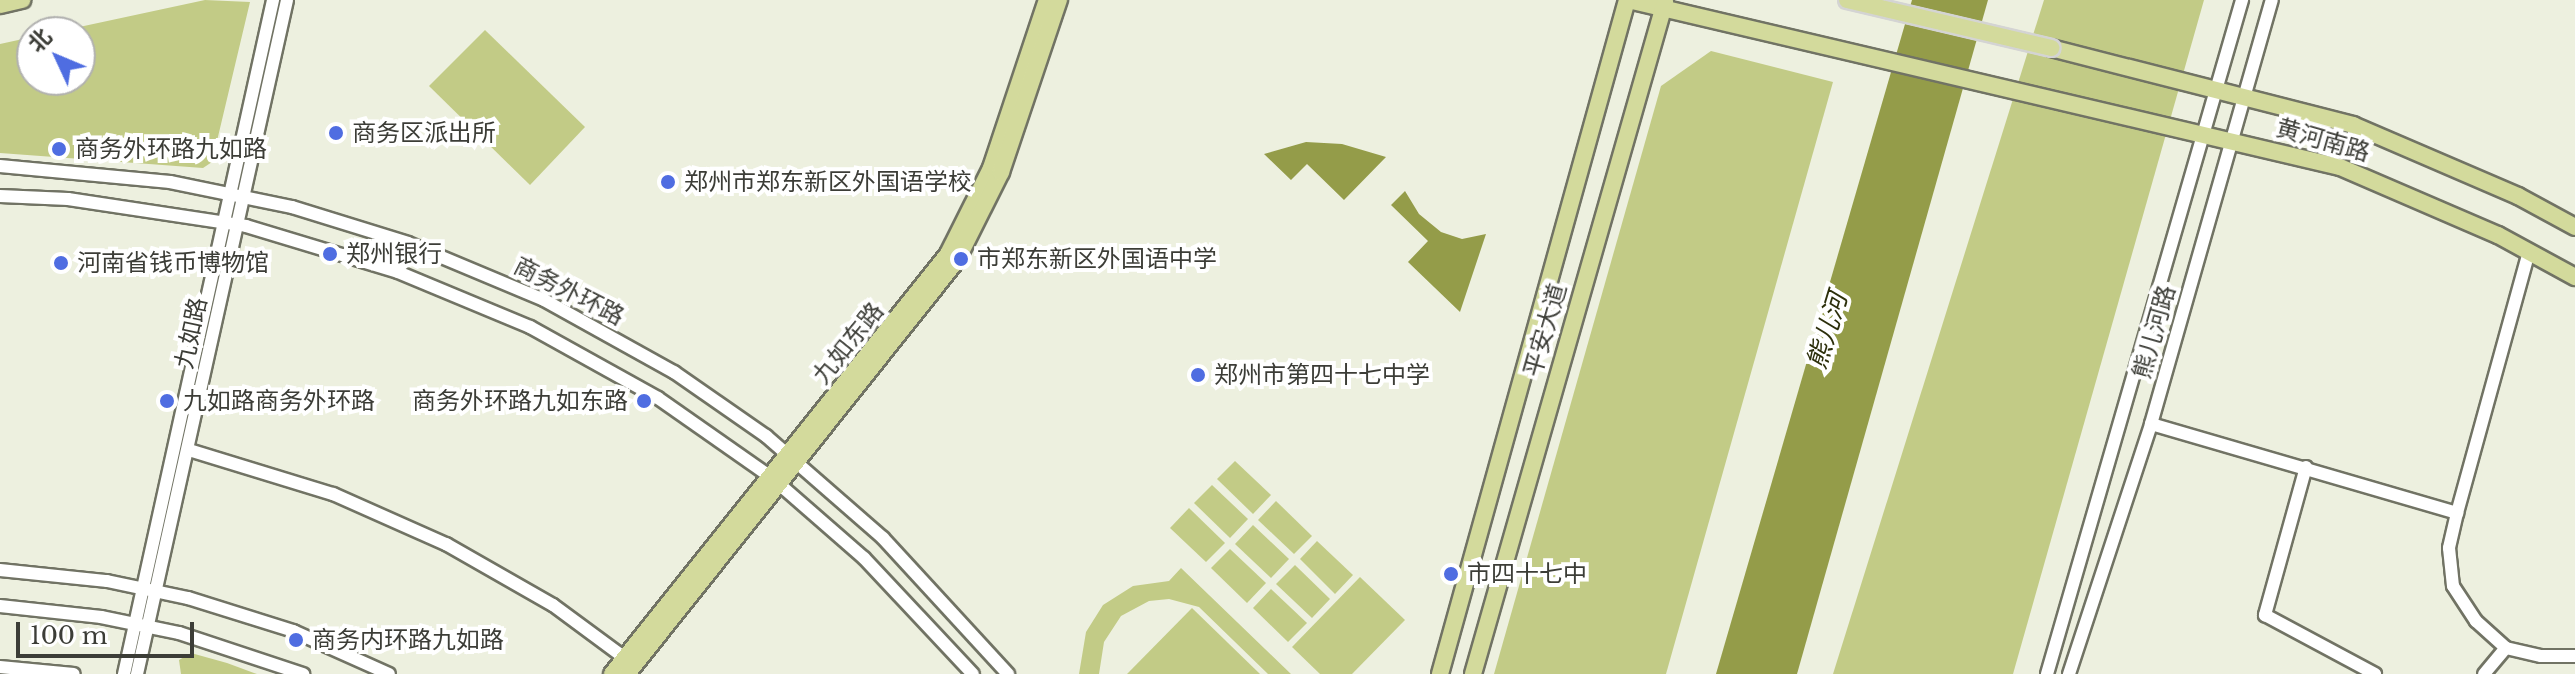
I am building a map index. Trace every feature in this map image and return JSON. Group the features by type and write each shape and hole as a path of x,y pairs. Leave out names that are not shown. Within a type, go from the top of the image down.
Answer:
{"main road":[{"path":"0,5 22,0"},
{"name":"九如东路","path":"793,459 927,285 953,243 991,168 1047,0"},
{"name":"九如东路","path":"612,674 632,668 775,481 936,291 963,249 1001,172 1059,0"},
{"name":"黄河南路","path":"1627,0 1664,5 2040,97 2204,133 2373,179 2529,251 2575,277"},
{"name":"平安大道","path":"1440,674 1627,0"},
{"name":"黄河南路","path":"1847,0 2051,48 2388,138 2575,227"},
{"name":"平安大道","path":"1473,674 1664,5"}],"street":[{"name":"九如路","path":"137,674 143,625 231,223 273,0"},
{"name":"九如路","path":"237,194 287,0"},
{"name":"熊儿河路","path":"2047,674 2242,0"},
{"name":"熊儿河路","path":"2069,674 2151,424 2272,0"},
{"name":"商务外环路","path":"0,166 71,169 237,194 408,243 544,300 696,386 793,459 908,562 1008,674"},
{"name":"商务外环路","path":"0,196 68,199 231,223 398,272 530,327 658,398 775,481 864,558 973,674"},
{"name":"九如路","path":"151,589 189,450 231,223"},
{"path":"2529,251 2449,548 2453,586 2476,621 2506,648 2541,656 2575,656"},
{"path":"2151,424 2457,513"},
{"path":"189,450 333,494 432,537 553,605 632,668"},
{"path":"2306,467 2265,615 2375,674"},
{"path":"0,570 151,589 293,631 389,674"},
{"path":"0,606 143,625 303,674"},
{"name":"九如路","path":"124,674 143,625"},
{"path":"2484,674 2506,648"},
{"path":"0,667 74,674"}],"shaded area":[{"path":"205,0 250,2 212,162 203,168 0,153 0,44 16,40 16,96 96,96 96,23"},
{"path":"2044,0 2204,0 2013,674 1833,674"},
{"path":"485,30 585,127 530,185 429,86"},
{"path":"1711,51 1833,82 1666,674 1494,674 1661,86"},
{"path":"1235,461 1271,495 1253,514 1217,479"},
{"path":"1212,485 1248,519 1230,538 1194,503"},
{"path":"1276,501 1312,536 1294,554 1258,520"},
{"path":"1189,508 1225,543 1206,562 1170,528"},
{"path":"1253,525 1289,559 1271,578 1235,544"},
{"path":"1317,541 1353,575 1335,594 1300,559"},
{"path":"1230,549 1266,583 1247,603 1211,568"},
{"path":"1295,565 1330,599 1312,618 1276,584"},
{"path":"1181,568 1291,674 1268,674 1199,607 1169,599 1149,601 1121,616 1104,642 1099,674 1079,674 1086,632 1103,605 1133,586 1169,581"},
{"path":"1360,577 1405,620 1352,674 1320,674 1292,647"},
{"path":"1271,589 1307,623 1288,642 1253,608"},
{"path":"1192,608 1260,674 1127,674"},
{"path":"191,653 257,674 181,674 179,660"}],"water":[{"name":"熊儿河","path":"1912,0 1988,0 1797,674 1716,674"},
{"path":"1306,142 1342,144 1386,157 1344,200 1307,164 1291,180 1264,154"},
{"path":"1405,191 1419,214 1441,232 1462,239 1486,234 1460,312 1408,262 1428,241 1391,205"}],"place":[{"name":"商务区派出所","path":"336,133"},
{"name":"商务外环路九如路","path":"59,149"},
{"name":"郑州市郑东新区外国语学校","path":"668,182"},
{"name":"郑州银行","path":"330,254"},
{"name":"市郑东新区外国语中学","path":"961,259"},
{"name":"河南省钱币博物馆","path":"61,263"},
{"name":"郑州市第四十七中学","path":"1198,375"},
{"name":"九如路商务外环路","path":"167,401"},
{"name":"商务外环路九如东路","path":"644,401"},
{"name":"市四十七中","path":"1451,574"},
{"name":"商务内环路九如路","path":"296,640"}]}
